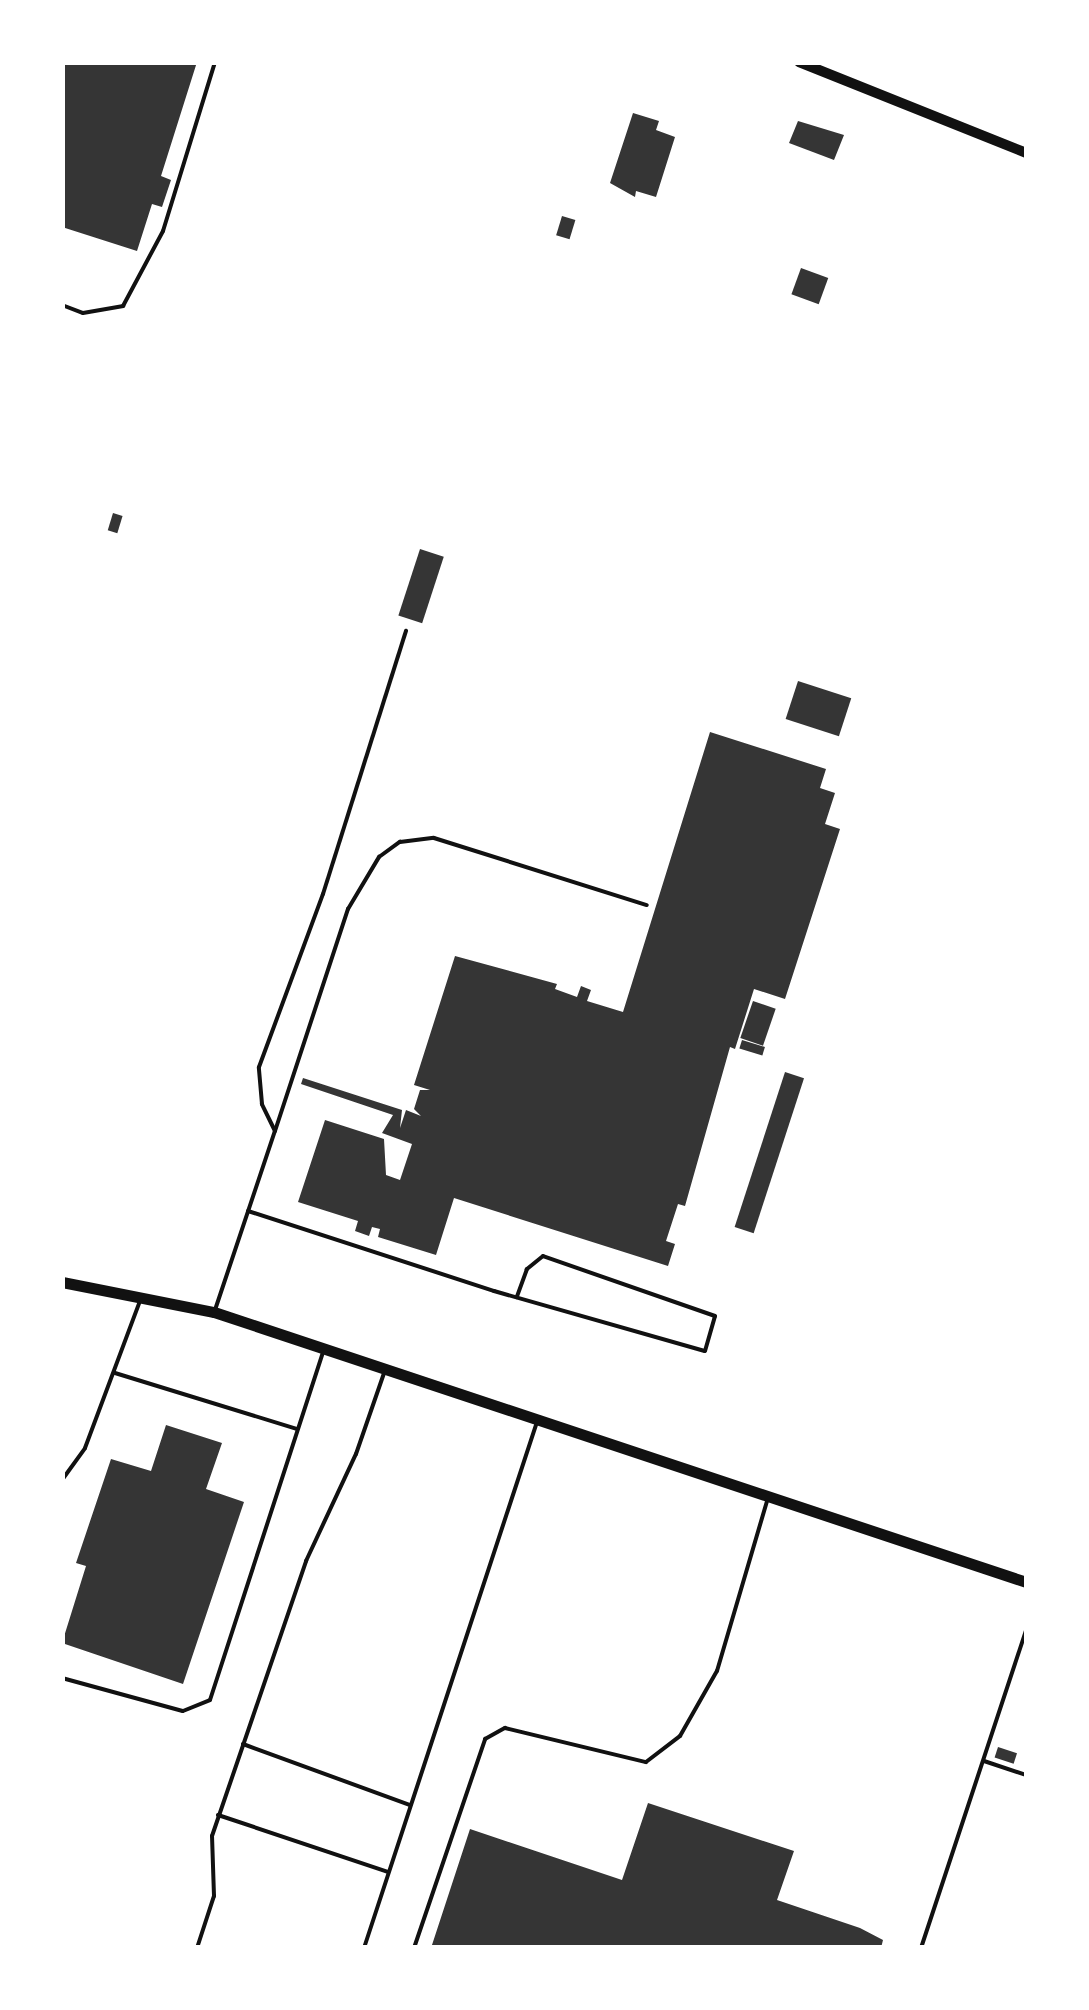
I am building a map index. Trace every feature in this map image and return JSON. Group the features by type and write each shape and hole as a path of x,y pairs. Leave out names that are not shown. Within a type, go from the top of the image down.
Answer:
{"main road":[{"path":"62,1282 142,1294 214,1312 1026,1582"}],"street":[{"path":"800,62 1026,153"}],"lane":[{"path":"62,304 83,313 124,306 162,230 214,62"},
{"path":"275,1131 262,1104 258,1068 323,894 406,631"},
{"path":"214,1312 348,909 379,857 400,842 434,838 647,905"},
{"path":"248,1211 517,1296 705,1351 715,1316 543,1256 527,1268 517,1296"},
{"path":"62,1480 85,1448 142,1294"},
{"path":"62,1678 183,1711 210,1700 324,1348"},
{"path":"197,1948 214,1896 212,1836 218,1816 306,1561 356,1454 386,1369"},
{"path":"113,1372 297,1429"},
{"path":"364,1948 538,1420"},
{"path":"414,1948 485,1739 505,1728 646,1762 680,1736 718,1671 768,1496"},
{"path":"921,1948 1026,1631"},
{"path":"243,1744 410,1804"},
{"path":"984,1761 1026,1774"},
{"path":"218,1816 388,1872"}],"building":[{"path":"62,62 197,62 161,176 171,180 162,207 152,204 137,251 62,227"},
{"path":"633,113 659,121 656,130 675,137 656,197 636,191 635,197 610,183"},
{"path":"798,121 844,135 834,160 789,143"},
{"path":"562,216 575,220 570,239 556,235"},
{"path":"801,268 828,278 819,304 791,294"},
{"path":"113,513 123,516 117,533 108,530"},
{"path":"420,549 444,557 422,623 398,616"},
{"path":"798,681 851,698 839,736 786,719"},
{"path":"710,732 826,769 820,788 835,793 825,824 840,829 785,999 754,989 735,1049 730,1047 685,1206 678,1204 666,1241 675,1244 668,1266 454,1198 436,1255 378,1237 380,1229 372,1227 369,1236 355,1231 358,1221 298,1202 325,1120 384,1139 386,1175 400,1180 412,1144 382,1133 393,1115 301,1084 303,1078 402,1110 400,1128 406,1110 421,1116 414,1109 420,1090 430,1090 414,1085 455,956 557,984 555,989 577,997 581,986 591,990 587,1001 623,1012"},
{"path":"753,1001 776,1009 763,1046 740,1038"},
{"path":"742,1040 765,1047 762,1056 739,1049"},
{"path":"785,1072 804,1078 754,1233 735,1227"},
{"path":"166,1425 222,1443 206,1489 244,1502 183,1684 62,1643 86,1566 76,1563 111,1459 151,1471"},
{"path":"998,1747 1017,1753 1014,1764 995,1757"},
{"path":"648,1803 794,1851 777,1900 860,1928 883,1940 881,1948 431,1948 470,1829 622,1880"}]}
